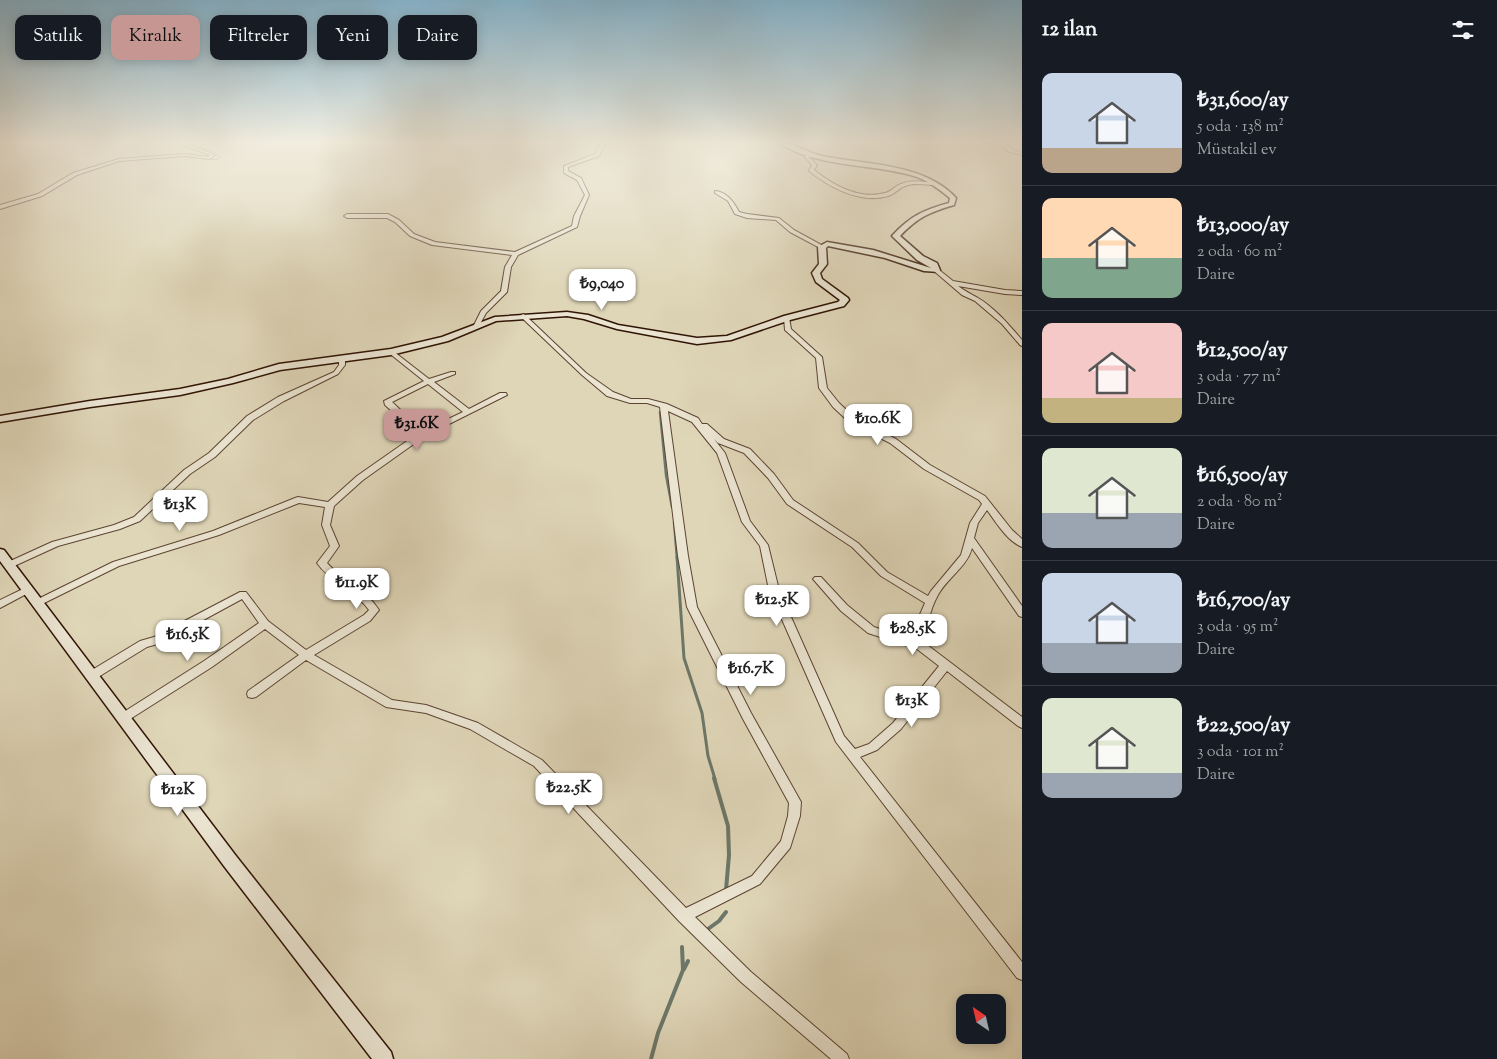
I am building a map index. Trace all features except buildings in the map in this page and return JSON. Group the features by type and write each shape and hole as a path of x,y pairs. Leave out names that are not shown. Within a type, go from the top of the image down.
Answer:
{"street":[{"path":"0,207 46,191"},
{"path":"347,216 388,216 397,221 412,235 434,244 516,254 574,227 587,196 585,191"},
{"path":"852,191 860,195 888,194 892,191"},
{"path":"945,191 953,198 952,204 927,211 912,220 896,236 920,258 934,265 936,270 964,294 976,300 1004,323 1022,344"},
{"path":"717,192 730,200 736,213 777,219 792,231 822,247"},
{"path":"822,247 827,244 854,248 888,256 926,271 936,270"},
{"path":"0,419 180,392 230,381 279,367 391,352 445,339 495,319 568,314 585,317 617,328 697,341 728,338 787,318 842,304 845,300 819,280 816,273 823,264 822,247"},
{"path":"477,325 482,312 504,292 508,267 516,254"},
{"path":"952,283 1022,293"},
{"path":"523,316 584,374 610,394 630,401 648,401 664,406 695,420 721,441 747,451 771,476 790,502 855,545 884,574 930,602"},
{"path":"787,318 788,330 819,357 823,388 836,405 853,420 893,441 927,467 982,498 1022,544"},
{"path":"391,352 468,412"},
{"path":"342,358 342,365 336,373 281,399 250,418 212,455 187,472 137,519 117,527 4,559 230,861 384,1059"},
{"path":"422,434 388,403 391,399 430,381 453,373"},
{"path":"252,694 306,655 367,618 374,610 368,601 335,577 322,563 335,546 326,525 330,505 360,478 422,434 503,396"},
{"path":"664,406 683,556 692,607 747,716 795,802 794,816 786,844 756,880 684,916"},
{"path":"695,420 721,453 746,522 764,545 774,590 840,739 1022,973"},
{"path":"37,603 116,564 216,533 298,500 330,505"},
{"path":"921,646 923,619 930,602 934,594 965,556 971,540 974,523 986,504"},
{"path":"971,540 1022,613"},
{"path":"818,579 844,608 871,630 921,646 1022,723"},
{"path":"0,604 27,590"},
{"path":"91,676 144,644 157,640 239,594 243,594 265,624 306,655 390,704 426,709 474,726 538,763 684,916 746,977 842,1059"},
{"path":"123,718 208,664 265,624"},
{"path":"852,755 873,747 897,726 946,665"}],"waterway":[{"path":"0,209 42,196 50,191"},
{"path":"660,412 666,475 672,507"},
{"path":"674,522 677,559"},
{"path":"677,557 684,658 702,713 708,756 715,779"},
{"path":"714,778 728,826 729,855 726,890"},
{"path":"708,929 719,921 726,912"},
{"path":"651,1059 658,1033 683,970 682,947"},
{"path":"684,969 688,961"}]}
